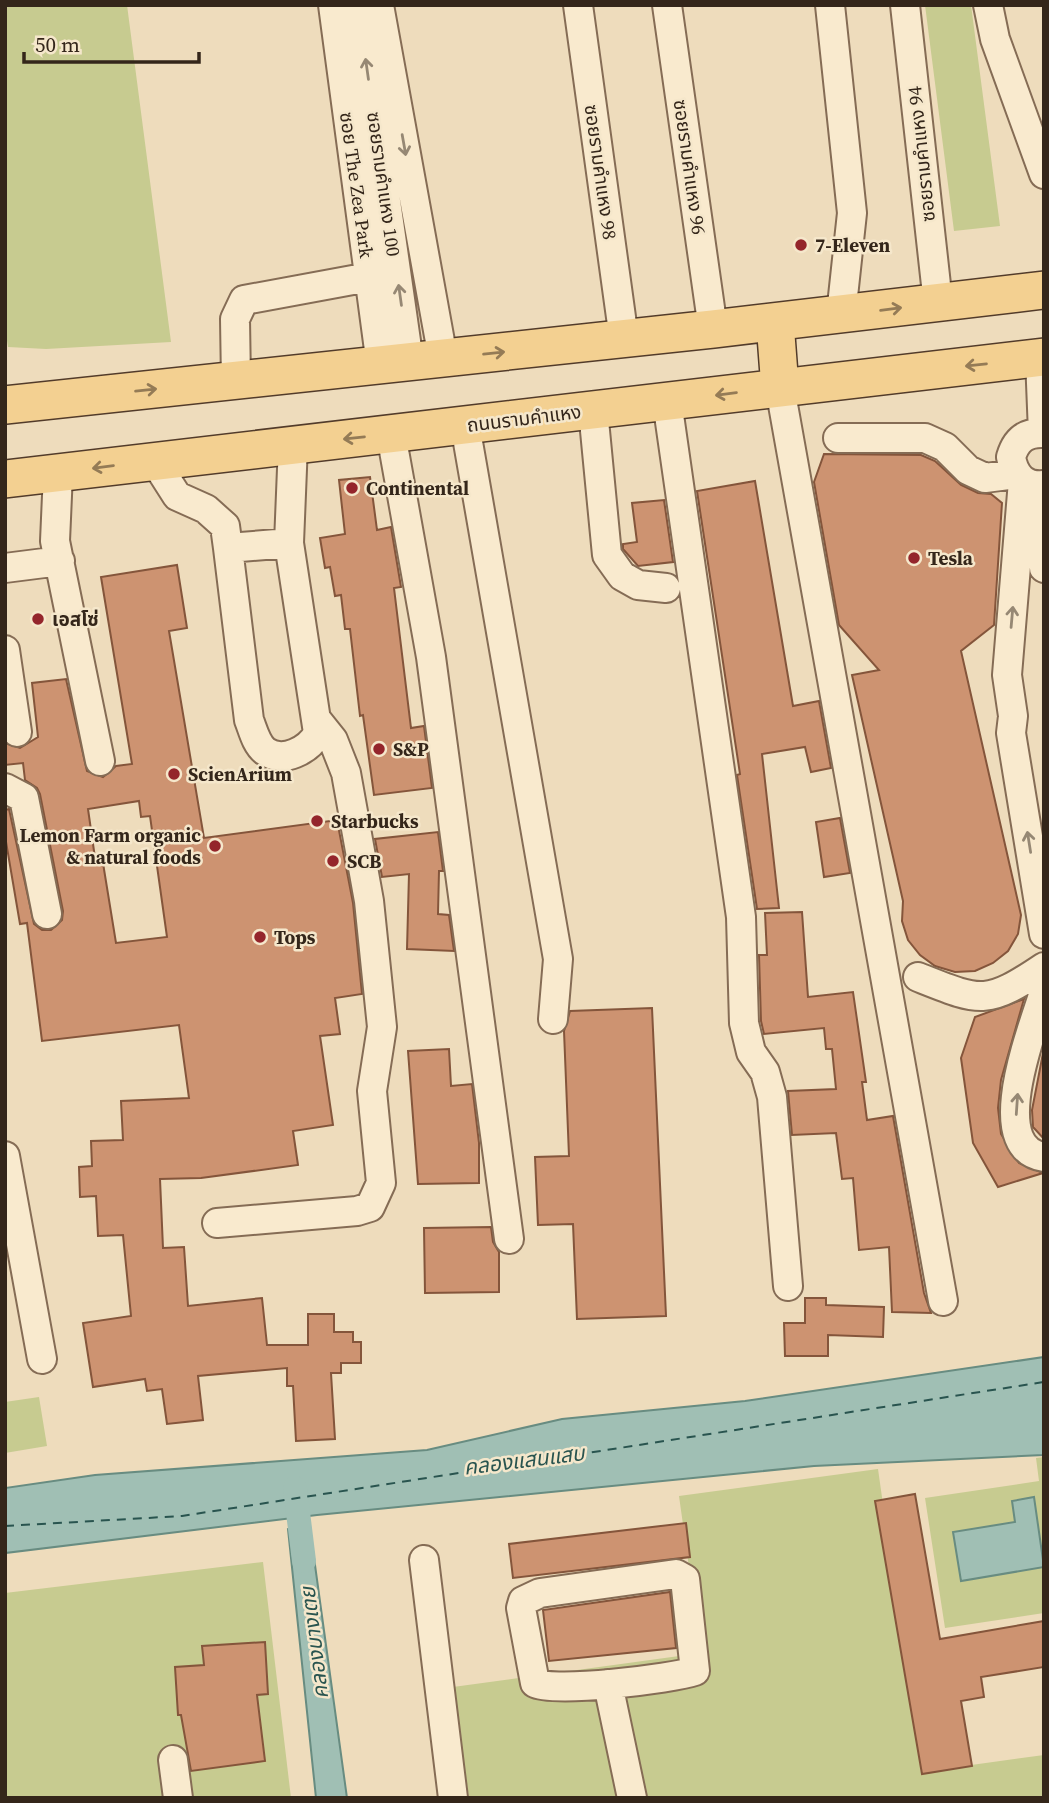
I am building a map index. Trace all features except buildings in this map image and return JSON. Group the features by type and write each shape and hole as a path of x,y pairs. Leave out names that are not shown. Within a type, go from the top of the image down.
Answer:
{"main road":[{"path":"5,405 713,330 1044,290"},
{"path":"775,322 780,388"},
{"name":"ถนนรามคำแหง","path":"5,479 1042,358"}],"street":[{"name":"ซอย The Zea Park","path":"333,5 369,277 411,362"},
{"name":"ซอยรามคำแหง 100","path":"358,5 411,362"},
{"name":"ซอยรามคำแหง 100","path":"379,5 411,362"},
{"name":"ซอยรามคําแหง 98","path":"578,5 624,339"},
{"name":"ซอยรามคําแหง 96","path":"667,5 713,330"},
{"path":"830,5 852,213 841,315"},
{"name":"ซอยรามคําแหง 94","path":"905,5 938,303"},
{"path":"988,5 995,39 1044,174"},
{"path":"236,382 235,319 244,300 369,277"},
{"path":"1042,358 1043,433 1026,435 1014,448 1012,457 1031,481 1044,568"},
{"path":"780,388 943,1301"},
{"path":"667,401 741,917 744,1023 751,1052 765,1072 772,1097 788,1286"},
{"path":"593,410 607,555 622,576 638,585 666,588"},
{"path":"465,425 556,947 554,1019"},
{"path":"391,434 431,657 509,1239"},
{"path":"838,438 925,438 945,447 968,470 985,478 1031,481"},
{"path":"154,460 177,496 206,509 225,526 249,720 257,741 265,751 284,756 299,752 312,743 318,733 289,543 293,444"},
{"path":"58,472 55,541 100,761"},
{"path":"1031,481 1007,675 1013,716 1011,733 1044,934"},
{"path":"228,548 289,543"},
{"path":"5,568 61,561"},
{"path":"5,650 17,732"},
{"path":"217,1223 357,1211 370,1207 380,1191 372,1091 382,1027 369,901 346,773 333,740 317,720"},
{"path":"5,788 24,798 47,914"},
{"path":"918,977 957,992 986,997 1003,993 1044,967"},
{"path":"1044,992 1020,1063 1016,1120 1017,1138 1026,1150 1044,1157"},
{"path":"5,1156 42,1359"},
{"path":"424,1560 453,1798"},
{"path":"676,1574 682,1576 695,1671 609,1687 545,1688 535,1683 521,1608 523,1601 540,1593 676,1574"},
{"path":"609,1687 632,1798"},
{"path":"173,1760 178,1798"}],"green space":[{"path":"5,5 127,5 171,342 46,349 8,347 5,328"},
{"path":"925,5 971,5 1000,226 954,231"},
{"path":"39,1397 47,1446 5,1453 5,1402"},
{"path":"1044,1457 1044,1613 945,1628 925,1498 1039,1481 1036,1458"},
{"path":"878,1469 921,1772 1044,1755 1044,1798 469,1798 453,1687 701,1653 679,1496"},
{"path":"263,1562 291,1798 5,1798 5,1593"}],"water":[{"name":"คลองแสนแสบ","path":"1044,1357 1043,1455 814,1466 317,1515 5,1553 5,1488 95,1475 427,1450 562,1419 745,1401"},
{"path":"1034,1497 1044,1567 961,1581 953,1532 1015,1522 1012,1501"},
{"path":"310,1526 347,1798 316,1798 288,1529"}],"waterway":[{"name":"คลองบางเตย","path":"295,1488 304,1561"}],"ferry route":[{"path":"5,1526 182,1516 1044,1382"}],"place":[{"name":"7-Eleven","path":"801,245"},
{"name":"Continental","path":"352,488"},
{"name":"Tesla","path":"914,558"},
{"name":"เอสโซ่","path":"38,619"},
{"name":"S&P","path":"379,749"},
{"name":"ScienArium","path":"174,774"},
{"name":"Starbucks","path":"317,821"},
{"name":"Lemon Farm organic & natural foods","path":"215,846"},
{"name":"SCB","path":"333,861"},
{"name":"Tops","path":"260,937"}]}
